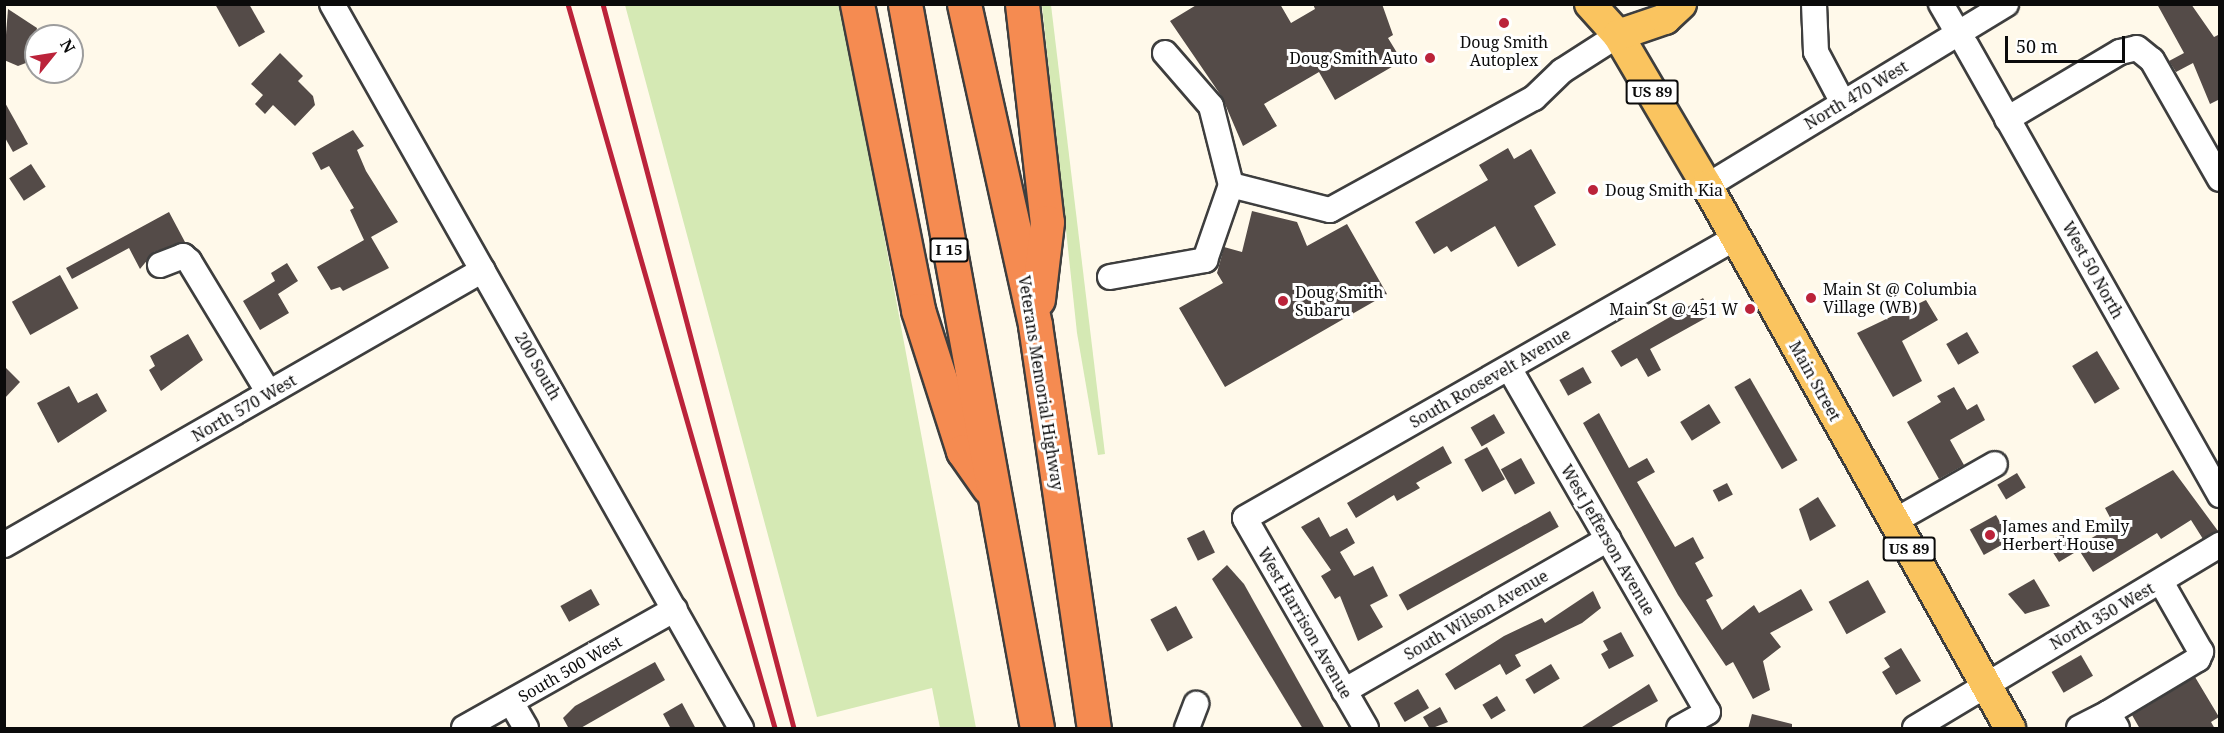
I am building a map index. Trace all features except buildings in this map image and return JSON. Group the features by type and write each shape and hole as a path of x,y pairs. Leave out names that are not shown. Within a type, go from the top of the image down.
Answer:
{"highway":[{"path":"857,4 918,310 963,451 995,496"},
{"name":"I 15","path":"904,4 1037,729"},
{"name":"Veterans Memorial Highway","path":"964,4 1035,325 1094,729"},
{"path":"1022,4 1047,222 1035,325"}],"main road":[{"name":"Main Street","path":"1590,4 1618,35 1707,186 2010,729"},
{"name":"Main Street","path":"1614,4 1618,35"},
{"path":"1618,35 1647,4"},
{"path":"1618,35 1665,19 1681,4"}],"street":[{"name":"200 South","path":"332,4 741,729"},
{"path":"1814,4 1816,51 1843,103"},
{"name":"West 50 North","path":"1941,4 2220,495"},
{"name":"North 470 West","path":"1707,186 1843,103 1962,39 2006,4"},
{"path":"1231,185 1330,210 1534,99 1562,71 1618,35"},
{"path":"2007,119 2120,52 2137,48 2152,60 2220,179"},
{"path":"1110,277 1205,260 1231,185 1211,106 1165,53"},
{"name":"South Roosevelt Avenue","path":"1245,518 1735,238"},
{"path":"159,265 183,256 189,261 269,393"},
{"name":"North 570 West","path":"4,545 483,270"},
{"name":"West Jefferson Avenue","path":"1509,368 1708,712 1679,729"},
{"path":"1893,522 1995,464"},
{"name":"West Harrison Avenue","path":"1245,518 1366,729"},
{"name":"South Wilson Avenue","path":"1344,691 1608,539"},
{"name":"North 350 West","path":"1915,729 1951,720 2016,666 2220,545"},
{"path":"2079,729 2112,721 2199,659 2201,652 2161,582"},
{"name":"South 500 West","path":"464,729 675,609"},
{"path":"511,702 526,729"},
{"path":"1187,729 1196,704"}],"green space":[{"path":"625,5 841,5 976,728 940,728 932,688 817,717"},
{"path":"1042,5 1051,5 1105,454 1098,455 1077,333"}],"railway":[{"path":"568,4 775,728"},
{"path":"603,4 794,728"}],"place":[{"name":"Doug Smith Autoplex","path":"1504,23"},
{"name":"Doug Smith Auto","path":"1430,58"},
{"name":"Doug Smith Kia","path":"1593,190"},
{"name":"Main St @ Columbia Village (WB)","path":"1811,298"},
{"name":"Doug Smith Subaru","path":"1283,301"},
{"name":"Main St @ 451 W","path":"1750,309"},
{"name":"James and Emily Herbert House","path":"1990,535"}]}
